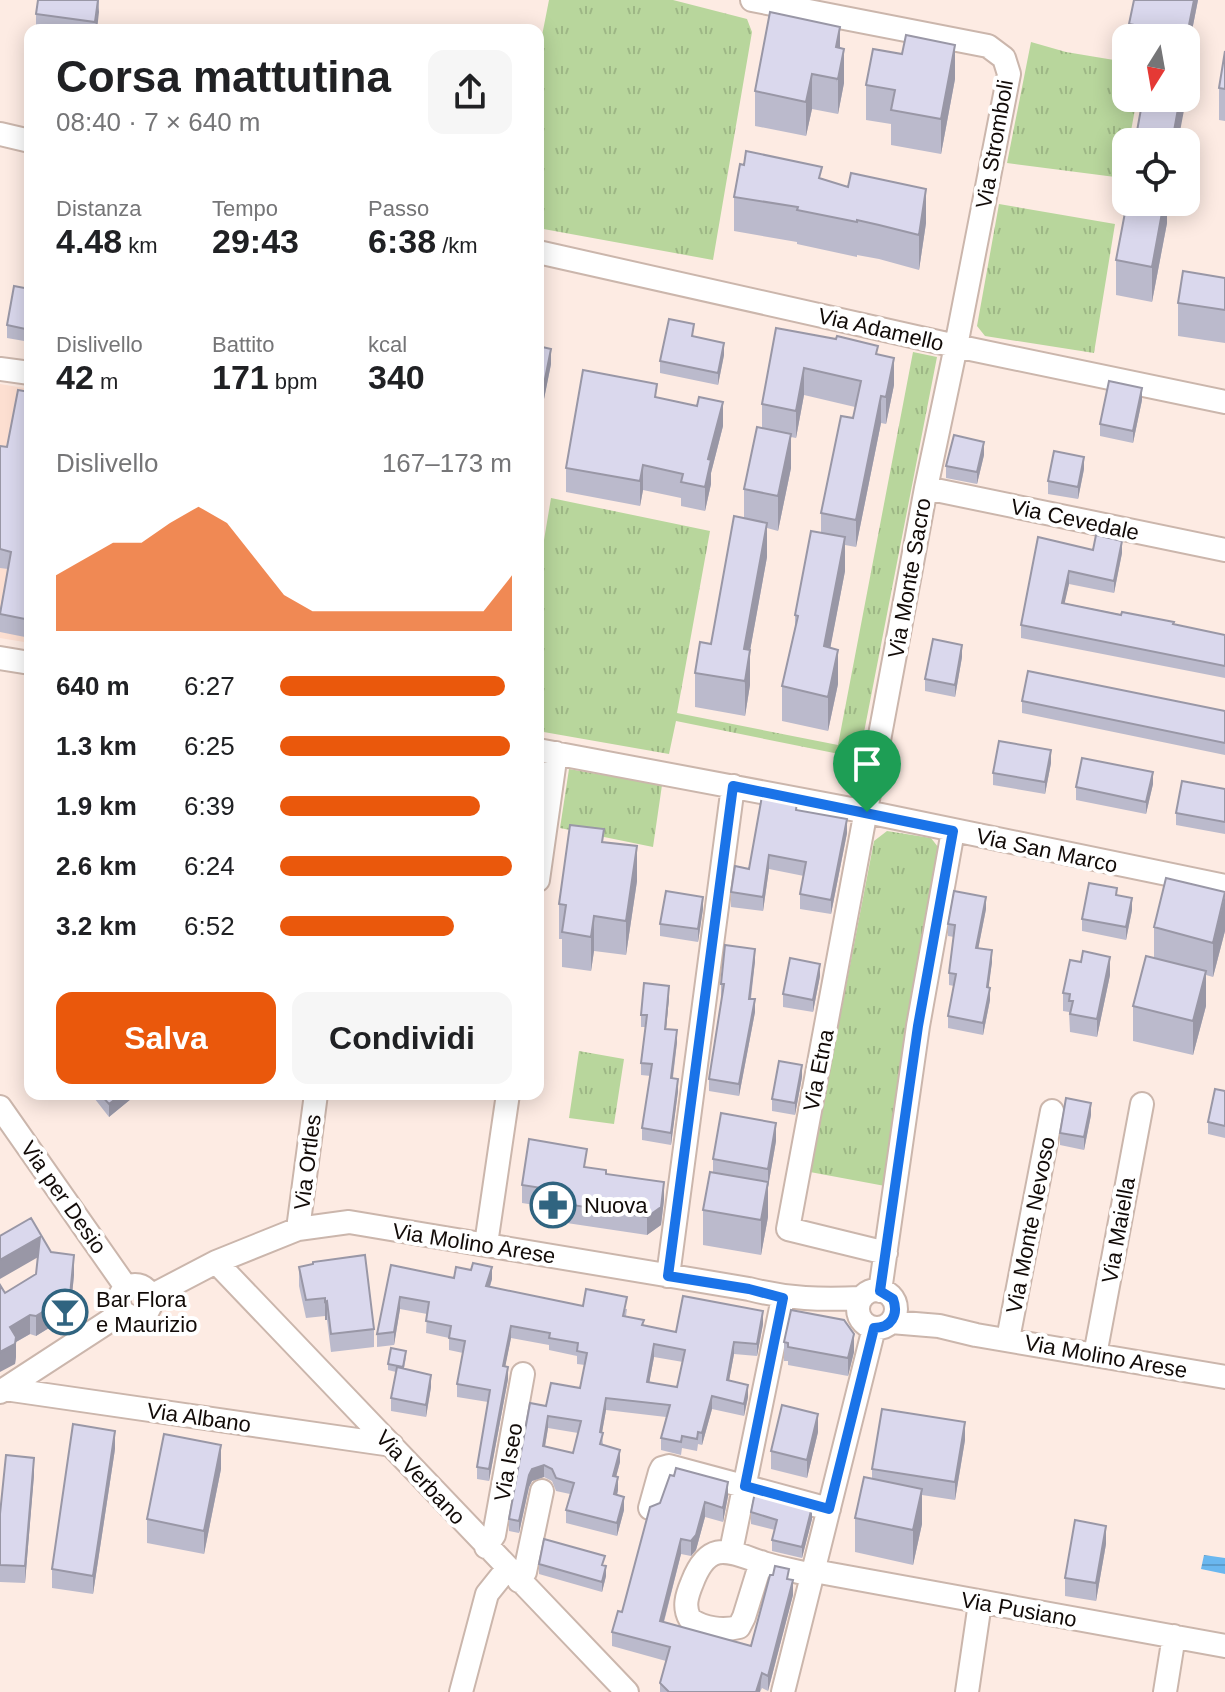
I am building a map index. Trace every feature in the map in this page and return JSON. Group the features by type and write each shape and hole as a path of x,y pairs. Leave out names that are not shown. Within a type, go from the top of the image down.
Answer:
{"street":[{"name":"Via Stromboli","path":"752,0 861,10 988,46 1004,58 1009,74 956,346"},
{"path":"0,134 24,140"},
{"name":"Via Adamello","path":"544,253 956,346 1225,402"},
{"name":"Via Monte Sacro","path":"867,812 926,488 956,346"},
{"path":"0,369 24,372"},
{"name":"Via Cevedale","path":"926,488 1225,550"},
{"path":"0,658 24,662"},
{"path":"544,795 547,752"},
{"name":"Via San Marco","path":"547,752 867,812 1225,886"},
{"path":"668,1276 733,786"},
{"name":"Via Etna","path":"867,812 788,1229 886,1253"},
{"path":"783,1692 876,1309 918,1026 953,831"},
{"name":"Via Ortles","path":"298,1229 315,1100"},
{"path":"486,1244 507,1100"},
{"name":"Via Maiella","path":"1095,1355 1142,1104"},
{"name":"Via per Desio","path":"0,1107 126,1287"},
{"name":"Via Monte Nevoso","path":"1008,1339 1052,1111"},
{"name":"Via Molino Arese","path":"151,1296 216,1262 298,1229 349,1222 749,1289 783,1298 876,1309 939,1326 1225,1377"},
{"name":"Via Verbano","path":"216,1262 619,1689"},
{"path":"126,1287 143,1287 151,1296 152,1302 146,1314 134,1318 123,1312 119,1299 126,1287"},
{"path":"731,1551 783,1298"},
{"path":"3,1390 123,1312"},
{"name":"Via Iseo","path":"486,1547 494,1535 523,1374"},
{"name":"Via Albano","path":"3,1390 392,1445"},
{"path":"650,1508 660,1472 665,1467 829,1509"},
{"name":"Via Iseo","path":"461,1692 487,1594 513,1575 525,1572 542,1491"},
{"path":"731,1551 761,1562 739,1627 719,1629 695,1623 687,1614 686,1606 694,1576 715,1554 731,1551"},
{"name":"Via Pusiano","path":"761,1562 1225,1646"},
{"path":"967,1692 980,1603"},
{"path":"1165,1692 1174,1636"}],"shaded area":[{"path":"0,384 24,388 24,642 0,638"}],"green space":[{"path":"549,0 673,0 747,19 752,32 713,260 544,229 544,25"},
{"path":"1031,42 1112,60 1112,112 1134,112 1132,128 1112,128 1112,177 1007,163"},
{"path":"999,204 1115,224 1094,353 985,336 977,326"},
{"path":"913,352 937,357 859,758 676,721 669,754 544,732 544,540 551,498 710,531 677,713 838,745"},
{"path":"569,769 662,785 653,847 560,828"},
{"path":"887,831 931,838 938,847 885,1186 810,1172 874,841"},
{"path":"579,1051 624,1059 614,1124 569,1118"}],"water":[{"path":"1204,1555 1225,1558 1225,1574 1201,1569"}],"building":[{"path":"38,0 98,0 95,22 36,14"},
{"path":"1134,0 1194,0 1189,24 1129,24"},
{"path":"770,12 840,27 836,47 844,49 838,79 812,74 806,102 755,91"},
{"path":"906,35 955,45 941,119 891,110 895,90 866,85 873,49 902,54"},
{"path":"1225,51 1225,89 1219,88"},
{"path":"1140,112 1177,112 1175,128 1138,128"},
{"path":"746,151 822,167 819,178 848,187 851,173 926,189 919,235 797,210 798,207 734,197 740,164 744,165"},
{"path":"1124,216 1161,216 1152,267 1116,260"},
{"path":"1183,271 1225,278 1225,310 1178,303"},
{"path":"14,286 24,288 24,329 7,325"},
{"path":"669,319 694,324 692,336 724,343 718,373 660,361"},
{"path":"776,328 836,339 837,336 878,346 876,354 894,358 886,397 881,396 856,520 821,513 841,416 853,418 861,381 804,368 796,411 762,404"},
{"path":"544,347 551,349 544,384"},
{"path":"583,370 657,384 655,397 697,406 699,397 723,402 708,459 711,460 705,487 681,482 683,474 643,465 640,481 566,468"},
{"path":"1109,381 1142,388 1133,431 1100,424"},
{"path":"18,390 24,391 24,619 0,614 11,552 0,549 0,446 7,447"},
{"path":"757,427 791,434 778,496 744,489"},
{"path":"954,435 984,442 977,472 946,466"},
{"path":"1054,451 1084,457 1078,487 1048,481"},
{"path":"734,516 767,523 744,649 750,650 745,681 695,673 700,642 711,644"},
{"path":"811,531 845,537 824,646 838,650 828,697 782,686 798,616 795,615"},
{"path":"1096,535 1122,541 1114,581 1069,571 1062,603 1174,622 1225,635 1225,666 1021,625 1038,537 1093,550"},
{"path":"933,639 962,645 955,685 925,679"},
{"path":"1028,671 1225,711 1225,743 1022,701"},
{"path":"999,741 1051,750 1045,782 993,773"},
{"path":"1082,758 1153,772 1146,802 1076,787"},
{"path":"1182,781 1225,789 1225,822 1176,813"},
{"path":"762,796 797,802 796,810 847,819 831,900 800,894 806,862 769,855 763,897 731,892 735,866 749,869"},
{"path":"570,825 604,829 602,842 637,846 626,921 594,916 591,937 562,932 566,905 559,904"},
{"path":"1166,878 1225,892 1213,943 1154,927"},
{"path":"1089,883 1117,888 1116,895 1132,898 1126,927 1082,919"},
{"path":"666,891 703,897 698,929 660,924"},
{"path":"954,891 986,897 976,948 992,950 987,987 990,988 983,1023 948,1016 956,974 949,973 955,925 948,924"},
{"path":"725,945 755,949 749,999 755,999 739,1084 709,1079 724,984 721,984"},
{"path":"1083,951 1110,957 1097,1019 1070,1014 1073,1001 1069,1001 1070,994 1063,993 1070,960 1081,962"},
{"path":"1146,956 1206,971 1193,1021 1133,1006"},
{"path":"790,958 820,964 813,1000 783,994"},
{"path":"644,983 669,986 665,1029 677,1030 671,1078 678,1079 671,1133 642,1128 652,1064 641,1063 647,1015 641,1015"},
{"path":"779,1061 802,1065 795,1103 772,1099"},
{"path":"1215,1089 1225,1091 1225,1126 1208,1122"},
{"path":"1066,1098 1091,1103 1084,1137 1060,1133"},
{"path":"721,1113 776,1123 768,1169 713,1159"},
{"path":"529,1139 587,1149 584,1167 606,1170 606,1174 664,1182 661,1207 647,1217 560,1203 561,1191 522,1185"},
{"path":"710,1172 768,1182 761,1220 703,1210"},
{"path":"31,1218 51,1252 74,1255 70,1295 36,1316 30,1315 10,1327 16,1337 15,1344 0,1352 0,1285 5,1293 36,1274 40,1237 0,1260 0,1236"},
{"path":"365,1255 374,1329 331,1334 327,1301 325,1298 306,1300 299,1267 313,1262"},
{"path":"473,1263 492,1267 486,1286 583,1306 586,1289 627,1297 623,1316 644,1320 642,1325 676,1332 683,1296 763,1311 757,1344 734,1342 727,1380 748,1385 744,1404 712,1396 702,1433 698,1432 697,1439 682,1436 681,1442 661,1438 670,1405 606,1398 600,1444 620,1450 613,1476 618,1477 614,1494 624,1497 617,1523 566,1510 574,1483 556,1478 552,1469 544,1465 532,1469 529,1475 519,1521 509,1519 530,1403 546,1406 551,1383 580,1388 587,1353 577,1351 578,1343 549,1338 550,1333 511,1326 503,1366 508,1367 489,1469 477,1467 490,1390 457,1384 465,1341 449,1338 451,1326 426,1321 429,1302 400,1297 394,1332 377,1334 391,1265 454,1278 456,1267 471,1270","holes":["654,1344 685,1350 677,1387 647,1382","548,1416 581,1421 573,1453 543,1446"]},
{"path":"791,1310 844,1320 854,1334 848,1358 788,1347 788,1343 784,1342"},
{"path":"391,1348 406,1351 403,1367 388,1364"},
{"path":"397,1367 431,1375 426,1405 391,1398"},
{"path":"782,1405 818,1414 807,1460 771,1451"},
{"path":"882,1409 965,1422 955,1482 872,1469"},
{"path":"73,1424 115,1431 93,1576 52,1569"},
{"path":"164,1434 221,1445 204,1531 147,1519"},
{"path":"6,1455 34,1458 25,1566 0,1565 0,1514"},
{"path":"676,1468 728,1482 723,1508 705,1502 696,1535 691,1541 681,1539 660,1621 751,1646 775,1566 789,1569 787,1579 793,1580 768,1676 762,1673 756,1692 669,1692 660,1683 670,1647 612,1632 618,1611 622,1612 650,1507 660,1503 670,1475 674,1476"},
{"path":"864,1477 922,1489 913,1530 855,1518"},
{"path":"755,1492 812,1507 802,1547 772,1540 777,1520 751,1512"},
{"path":"1075,1520 1106,1526 1096,1583 1065,1578"},
{"path":"544,1539 605,1556 602,1582 539,1564"}],"place":[{"name":"Nuova","path":"553,1205"},
{"name":"Bar Flora e Maurizio","path":"65,1312"}],"route":[{"path":"733,786 867,812 953,831 918,1026 880,1291 893,1299 894,1317 886,1326 874,1328 829,1509 745,1486 783,1298 749,1289 668,1276 733,786"}]}
